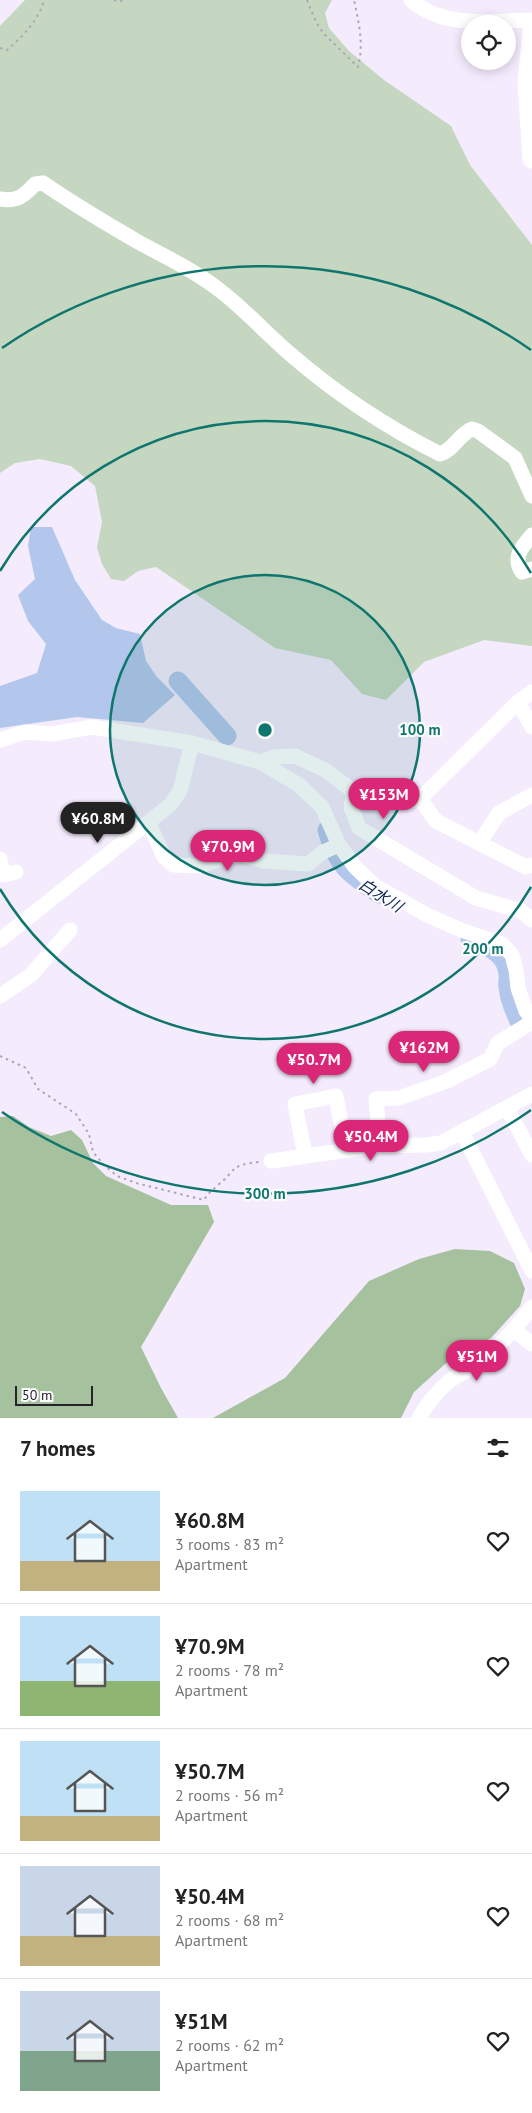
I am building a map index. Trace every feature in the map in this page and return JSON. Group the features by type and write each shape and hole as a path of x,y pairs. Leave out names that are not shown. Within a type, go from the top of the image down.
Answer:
{"main road":[{"path":"532,30 527,83 532,159"}],"street":[{"path":"410,0 433,14 461,21 532,20"},
{"path":"0,199 16,200 24,196 35,184 43,183 85,212 188,269 221,291 288,353 321,379 370,414 410,439 440,454 447,452 466,431 472,429 478,431 515,458 532,496"},
{"path":"532,535 518,555 517,564 522,572 532,569"},
{"path":"260,762 274,757 295,756 325,770 354,792 384,805 420,799 518,702 532,692"},
{"path":"518,702 532,727"},
{"path":"0,740 25,732 52,734 92,727 192,743 260,762 299,785 322,807 339,845 355,867 375,886 427,915 502,944 512,955 518,988 526,1011 532,1020 498,1043 490,1059 447,1081 399,1098 376,1099 380,1146"},
{"path":"0,940 170,805 180,791 192,743"},
{"path":"354,792 351,807 359,828 476,898 521,911 532,920"},
{"path":"479,843 499,813 532,794"},
{"path":"420,799 436,821 526,867 532,865"},
{"path":"149,823 164,857 173,865 199,866 227,857 242,855 264,861 308,864 323,852 339,845"},
{"path":"0,860 3,875 16,872"},
{"path":"0,996 31,975 70,930"},
{"path":"271,1160 380,1146 426,1145 441,1142 532,1094"},
{"path":"305,1156 295,1104 336,1096 346,1150"},
{"path":"507,1108 532,1155"},
{"path":"462,1132 532,1270"},
{"path":"419,1418 425,1407 448,1382 478,1363 514,1330 532,1307"},
{"path":"514,1330 532,1344"}],"path":[{"path":"0,48 7,50 23,36 42,7 44,0"},
{"path":"114,0 119,2 123,0"},
{"path":"307,0 323,33 358,67 362,54 361,34 354,0"},
{"path":"0,1056 26,1068 38,1089 76,1114 89,1134 93,1152 117,1176 204,1200 210,1190 218,1186 232,1169 247,1163 271,1160"}],"green space":[{"path":"25,0 332,0 325,13 329,28 349,51 384,80 451,126 470,165 532,245 532,646 484,640 424,662 386,700 362,694 331,660 275,648 156,567 138,571 124,581 111,579 102,564 97,547 102,522 95,486 71,466 40,459 15,463 0,473 0,26"},
{"path":"13,1116 29,1127 51,1136 71,1130 82,1140 93,1163 106,1176 171,1205 208,1205 214,1222 141,1347 178,1418 0,1418 0,1117"},
{"path":"455,1249 490,1251 514,1263 525,1289 520,1306 491,1338 445,1364 414,1392 401,1418 213,1418 285,1378 369,1281 419,1259"}],"water":[{"path":"31,527 52,527 75,580 102,620 116,628 140,634 146,661 157,677 175,695 143,723 77,717 0,728 0,686 37,673 46,644 28,621 18,595 35,579 28,546"}],"waterway":[{"name":"白水川","path":"178,681 227,736"},
{"name":"白水川","path":"327,830 340,861 352,875 379,894"},
{"name":"白水川","path":"470,939 495,951 504,961 507,967 512,1004 519,1021 524,1018"}]}
